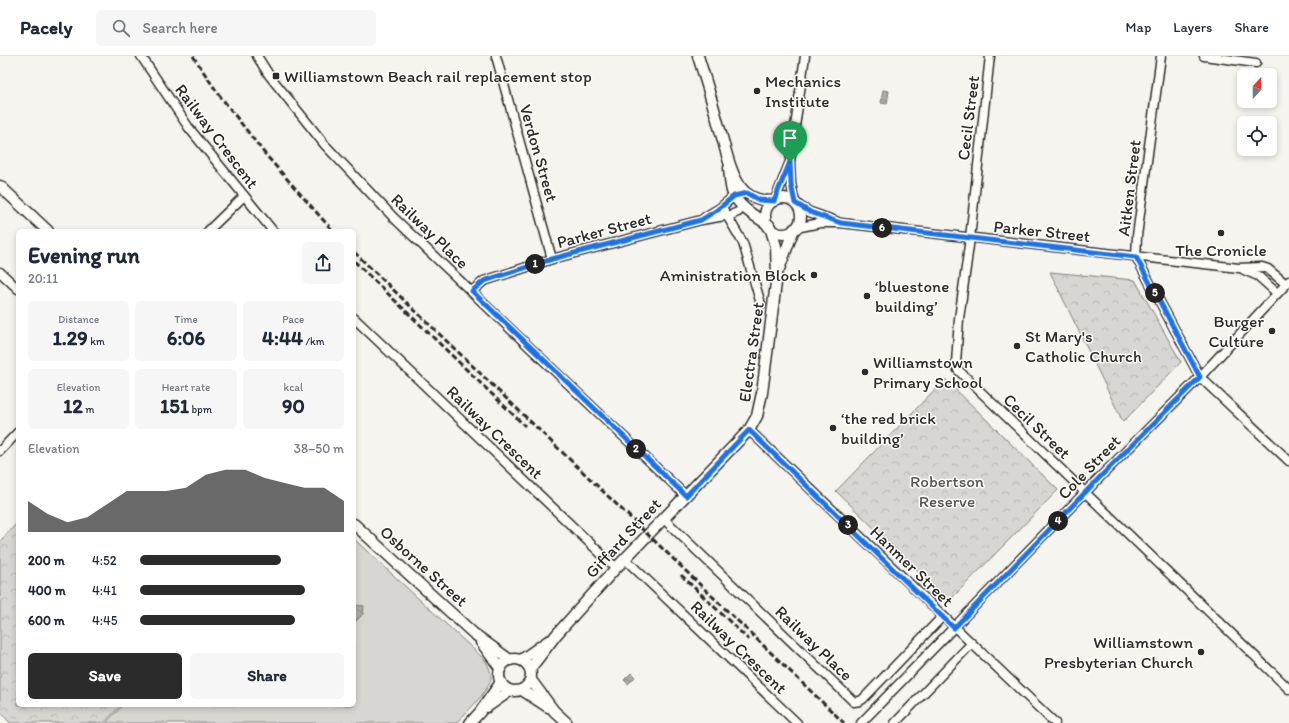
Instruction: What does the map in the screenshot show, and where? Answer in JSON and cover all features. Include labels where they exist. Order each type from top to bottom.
[{"type":"street","name":"Railway Crescent","points":[[141,56],[189,128],[271,229]]},
{"type":"street","name":"Railway Place","points":[[257,56],[269,75],[325,145],[394,218],[686,496]]},
{"type":"street","name":"Verdon Street","points":[[496,56],[552,259]]},
{"type":"street","points":[[698,56],[728,161],[742,189],[759,200],[774,201],[784,198],[796,203]]},
{"type":"street","points":[[728,161],[731,188],[734,196],[743,206],[776,232],[790,232],[795,229],[801,218],[800,210],[796,203],[791,184],[790,162],[806,56]]},
{"type":"street","name":"Cecil Street","points":[[990,56],[970,238],[959,319],[956,363],[958,370],[1289,689]]},
{"type":"street","name":"Aitken Street","points":[[1161,56],[1136,257],[1200,377],[1289,461]]},
{"type":"street","points":[[1204,56],[1256,63]]},
{"type":"street","points":[[769,226],[766,218],[766,211],[770,204],[774,201],[790,162]]},
{"type":"street","points":[[0,186],[46,229]]},
{"type":"street","points":[[734,196],[747,193]]},
{"type":"street","points":[[743,206],[747,193]]},
{"type":"street","points":[[210,229],[244,196]]},
{"type":"street","name":"Parker Street","points":[[701,220],[722,207],[734,196]]},
{"type":"street","name":"Parker Street","points":[[796,203],[810,212],[841,223]]},
{"type":"street","name":"Parker Street","points":[[472,291],[484,281],[552,259],[701,220],[735,214],[743,206]]},
{"type":"street","points":[[722,207],[743,243],[761,304]]},
{"type":"street","name":"Parker Street","points":[[795,229],[820,223],[841,223],[1239,268],[1262,267],[1268,269],[1288,282]]},
{"type":"street","name":"Electra Street","points":[[749,430],[757,416],[762,393],[777,275],[776,246],[769,226]]},
{"type":"street","name":"Electra Street","points":[[777,275],[795,229]]},
{"type":"street","name":"Parker Street","points":[[1239,268],[1258,276],[1277,293]]},
{"type":"street","points":[[0,272],[16,286]]},
{"type":"street","name":"Cole Street","points":[[862,722],[1084,493],[1200,377],[1288,282]]},
{"type":"street","name":"Railway Crescent","points":[[356,320],[616,568]]},
{"type":"street","name":"Giffard Street","points":[[531,675],[556,635],[616,568],[749,430]]},
{"type":"street","name":"Hanmer Street","points":[[749,430],[954,628],[1055,723]]},
{"type":"street","points":[[0,451],[16,434]]},
{"type":"street","name":"Railway Place","points":[[664,518],[854,702],[863,699],[942,616]]},
{"type":"street","name":"Osborne Street","points":[[356,526],[473,633],[510,660]]},
{"type":"street","name":"Railway Crescent","points":[[625,559],[797,723]]},
{"type":"street","name":"Osborne Street","points":[[473,633],[500,668]]},
{"type":"street","name":"Giffard Street","points":[[521,660],[556,635]]},
{"type":"street","points":[[895,723],[972,644]]},
{"type":"street","points":[[531,675],[526,687],[522,690],[514,691],[506,689],[500,682],[499,675],[500,668],[506,662],[510,660],[521,660],[528,665],[531,675],[554,711]]},
{"type":"street","points":[[470,723],[480,712],[500,682]]},
{"type":"street","points":[[480,712],[510,690]]},
{"type":"street","points":[[522,690],[554,711],[567,723]]},
{"type":"green space","points":[[1050,272],[1135,280],[1181,362],[1123,422]]},
{"type":"green space","name":"Robertson Reserve","points":[[945,379],[1058,490],[949,601],[836,491]]},
{"type":"green space","points":[[16,524],[16,707],[119,707],[104,723],[10,723],[0,711],[0,541]]},
{"type":"green space","points":[[356,541],[485,660],[489,668],[491,678],[490,683],[476,702],[456,723],[106,723],[121,707],[356,707]]},
{"type":"water","points":[[883,90],[889,91],[887,104],[881,103]]},
{"type":"water","points":[[356,605],[364,606],[363,614],[356,621]]},
{"type":"water","points":[[631,673],[635,677],[628,684],[624,680]]},
{"type":"railway","points":[[193,56],[217,92],[265,154],[331,229]]},
{"type":"railway","points":[[356,254],[844,723]]},
{"type":"railway","points":[[356,263],[525,426]]},
{"type":"railway","points":[[681,575],[749,640]]},
{"type":"place","name":"Williamstown Beach rail replacement stop","points":[[276,76]]},
{"type":"place","name":"Mechanics Institute","points":[[757,91]]},
{"type":"place","name":"The Cronicle","points":[[1221,233]]},
{"type":"place","name":"Aministration Block","points":[[814,275]]},
{"type":"place","name":"‘bluestone building’","points":[[867,296]]},
{"type":"place","name":"Burger Culture","points":[[1272,331]]},
{"type":"place","name":"St Mary's Catholic Church","points":[[1017,346]]},
{"type":"place","name":"Williamstown Primary School","points":[[865,372]]},
{"type":"place","name":"‘the red brick building’","points":[[833,428]]},
{"type":"place","name":"Williamstown Presbyterian Church","points":[[1201,652]]},
{"type":"route","points":[[790,162],[791,184],[795,203],[810,212],[841,223],[1136,257],[1200,377],[1103,474],[954,628],[749,430],[686,496],[472,291],[484,281],[552,259],[701,220],[723,206],[734,196],[747,193],[755,199],[774,201],[790,162]]}]
